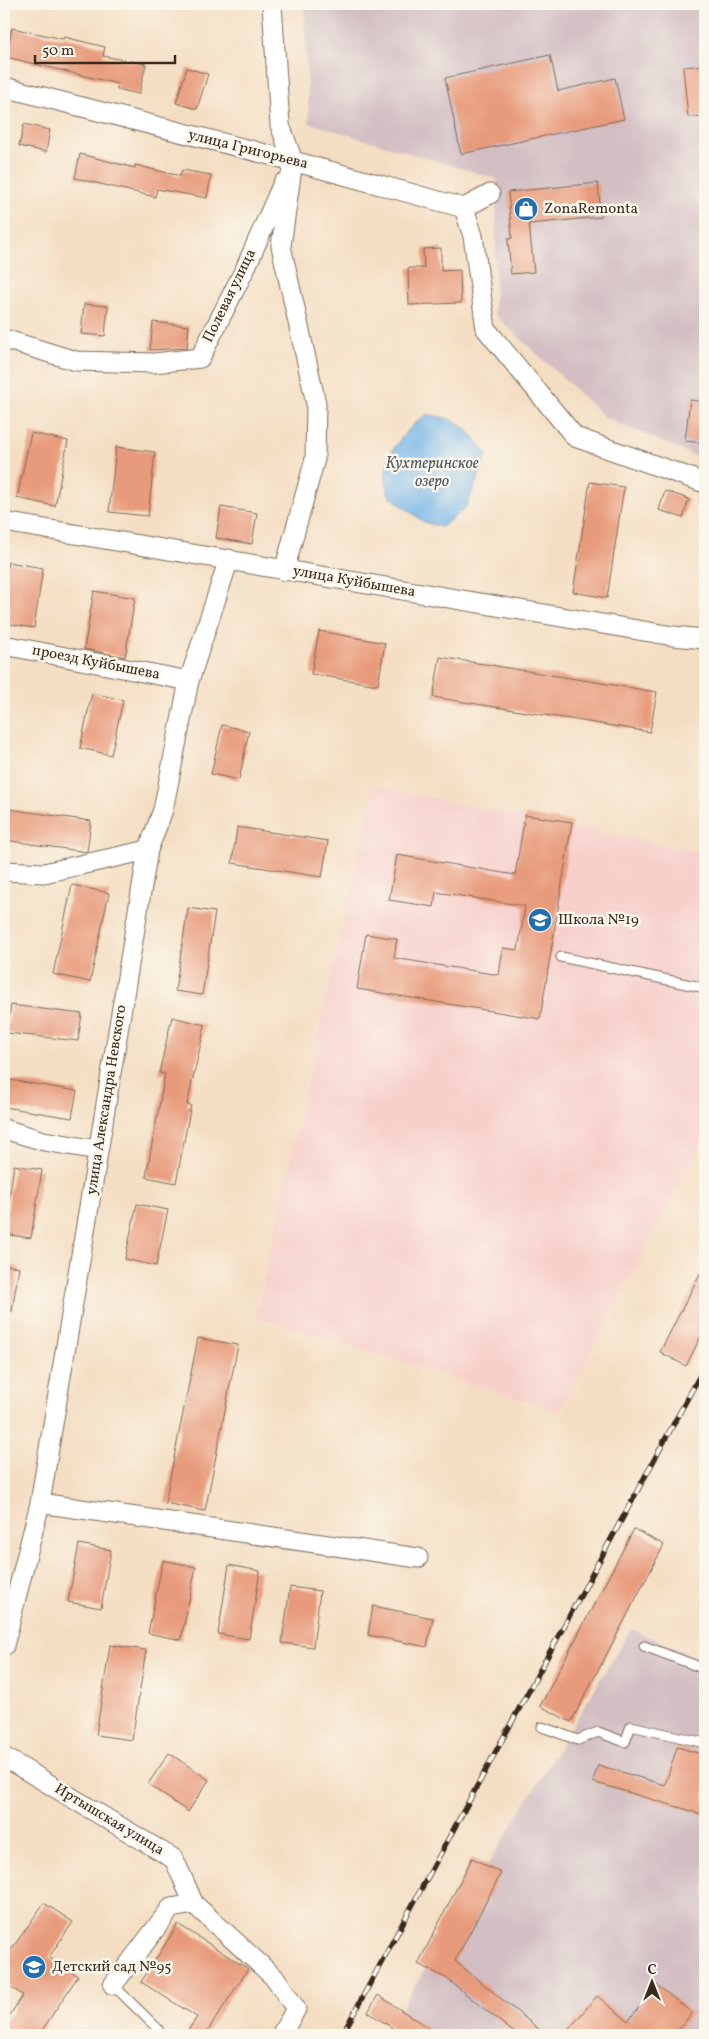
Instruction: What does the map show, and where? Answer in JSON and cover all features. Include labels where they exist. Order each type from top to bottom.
[{"type":"street","points":[[272,4],[280,124],[293,161],[281,246],[316,403],[315,459],[284,570]]},
{"type":"street","name":"улица Григорьева","points":[[4,88],[293,161],[464,208]]},
{"type":"street","name":"Полевая улица","points":[[4,339],[76,361],[154,363],[200,358],[245,269],[293,161]]},
{"type":"street","points":[[490,194],[464,208],[473,236],[486,329],[575,436],[705,482]]},
{"type":"street","name":"улица Куйбышева","points":[[4,522],[673,636],[705,638]]},
{"type":"street","name":"улица Александра Невского","points":[[4,1646],[40,1503],[148,850],[163,810],[189,681],[229,559]]},
{"type":"street","name":"проезд Куйбышева","points":[[4,645],[189,681]]},
{"type":"street","points":[[4,871],[44,873],[148,850]]},
{"type":"street","points":[[4,1129],[44,1142],[98,1150]]},
{"type":"street","points":[[40,1503],[418,1558]]},
{"type":"street","name":"Иртышская улица","points":[[4,1756],[174,1859],[194,1904],[276,1979],[296,2009],[280,2035]]},
{"type":"street","points":[[113,1985],[171,1908],[194,1904]]},
{"type":"lane","points":[[561,957],[705,988]]},
{"type":"lane","points":[[644,1646],[705,1669]]},
{"type":"lane","points":[[542,1727],[578,1740],[598,1732],[625,1742],[631,1726],[705,1743]]},
{"type":"lane","points":[[113,1985],[158,2029],[154,2035]]},
{"type":"shaded area","points":[[304,4],[705,4],[705,460],[606,418],[494,314],[497,179],[309,123]]},
{"type":"shaded area","points":[[374,786],[705,854],[705,1135],[559,1411],[256,1317]]},
{"type":"shaded area","points":[[631,1629],[705,1661],[705,2035],[385,2035]]},
{"type":"water","name":"Кухтеринское озеро","points":[[426,415],[437,416],[456,422],[469,432],[487,456],[466,507],[442,527],[424,522],[389,496],[386,481],[388,463],[395,447],[406,432]]},
{"type":"building","points":[[12,28],[63,39],[64,37],[105,47],[103,56],[146,64],[139,94],[117,89],[118,84],[6,57]]},
{"type":"building","points":[[550,55],[558,91],[615,78],[624,119],[461,154],[445,78]]},
{"type":"building","points":[[705,65],[705,116],[688,117],[683,67]]},
{"type":"building","points":[[187,68],[208,74],[197,109],[176,103]]},
{"type":"building","points":[[24,124],[50,130],[46,152],[19,146]]},
{"type":"building","points":[[80,154],[135,168],[135,165],[180,176],[182,170],[211,175],[207,198],[157,189],[155,197],[75,178]]},
{"type":"building","points":[[598,183],[601,217],[529,224],[534,272],[511,274],[508,239],[512,238],[508,192]]},
{"type":"building","points":[[441,248],[441,271],[460,270],[461,303],[409,305],[408,268],[424,268],[423,249]]},
{"type":"building","points":[[84,304],[108,306],[105,336],[81,334]]},
{"type":"building","points":[[153,322],[189,326],[187,348],[150,350]]},
{"type":"building","points":[[690,400],[705,402],[705,443],[685,441]]},
{"type":"building","points":[[31,433],[68,441],[55,506],[17,498]]},
{"type":"building","points":[[116,447],[155,452],[148,516],[109,512]]},
{"type":"building","points":[[590,482],[624,487],[607,598],[573,592]]},
{"type":"building","points":[[665,491],[689,499],[683,518],[659,510]]},
{"type":"building","points":[[221,507],[257,513],[252,544],[216,538]]},
{"type":"building","points":[[8,562],[43,568],[34,628],[4,623],[4,588]]},
{"type":"building","points":[[94,591],[135,598],[125,657],[84,649]]},
{"type":"building","points":[[319,631],[385,643],[378,685],[311,674]]},
{"type":"building","points":[[440,657],[657,692],[650,732],[433,697]]},
{"type":"building","points":[[92,693],[123,700],[111,755],[80,748]]},
{"type":"building","points":[[222,725],[249,731],[239,780],[211,774]]},
{"type":"building","points":[[9,809],[91,821],[87,852],[4,840]]},
{"type":"building","name":"Школа №19","points":[[525,815],[572,822],[540,1019],[357,989],[366,934],[397,939],[394,958],[499,975],[503,948],[518,950],[525,906],[436,892],[434,907],[389,900],[397,855],[515,875]]},
{"type":"building","points":[[237,827],[328,841],[322,877],[232,863]]},
{"type":"building","points":[[72,885],[109,893],[90,982],[53,974]]},
{"type":"building","points":[[188,908],[215,912],[202,995],[175,991]]},
{"type":"building","points":[[11,1005],[82,1014],[78,1041],[7,1033]]},
{"type":"building","points":[[172,1017],[205,1025],[187,1105],[191,1105],[176,1183],[146,1177],[165,1074],[159,1073]]},
{"type":"building","points":[[4,1079],[77,1091],[72,1118],[4,1107]]},
{"type":"building","points":[[14,1165],[42,1170],[31,1238],[4,1234]]},
{"type":"building","points":[[137,1204],[168,1210],[156,1266],[125,1259]]},
{"type":"building","points":[[705,1264],[705,1328],[686,1366],[660,1352]]},
{"type":"building","points":[[4,1265],[19,1267],[12,1311],[4,1310]]},
{"type":"building","points":[[198,1338],[238,1345],[205,1511],[165,1503]]},
{"type":"building","points":[[634,1529],[664,1545],[571,1722],[540,1706]]},
{"type":"building","points":[[79,1544],[111,1550],[101,1608],[68,1602]]},
{"type":"building","points":[[163,1560],[196,1567],[181,1640],[148,1633]]},
{"type":"building","points":[[229,1565],[260,1571],[249,1639],[218,1634]]},
{"type":"building","points":[[290,1587],[320,1591],[313,1647],[282,1643]]},
{"type":"building","points":[[373,1606],[433,1618],[427,1647],[368,1635]]},
{"type":"building","points":[[110,1645],[146,1650],[132,1740],[96,1735]]},
{"type":"building","points":[[677,1747],[705,1755],[705,1815],[593,1782],[598,1765],[665,1785]]},
{"type":"building","points":[[169,1753],[209,1780],[188,1812],[148,1784]]},
{"type":"building","points":[[472,1858],[501,1873],[455,1961],[546,2035],[517,2035],[446,1978],[418,1964]]},
{"type":"building","name":"Детский сад №95","points":[[44,1903],[73,1922],[49,1957],[78,1976],[39,2035],[13,2035],[4,2029],[4,2024],[23,1995],[4,1983],[4,1960]]},
{"type":"building","points":[[178,1924],[248,1969],[205,2035],[185,2035],[197,2017],[141,1982]]},
{"type":"building","points":[[657,1985],[692,2013],[674,2035],[564,2035],[597,1996],[628,2021]]},
{"type":"building","points":[[378,1995],[439,2035],[403,2035],[368,2012]]},
{"type":"railway","points":[[342,2035],[705,1366]]},
{"type":"place","name":"ZonaRemonta","points":[[526,209]]},
{"type":"place","name":"Школа №19","points":[[540,920]]},
{"type":"place","name":"Детский сад №95","points":[[34,1967]]}]
